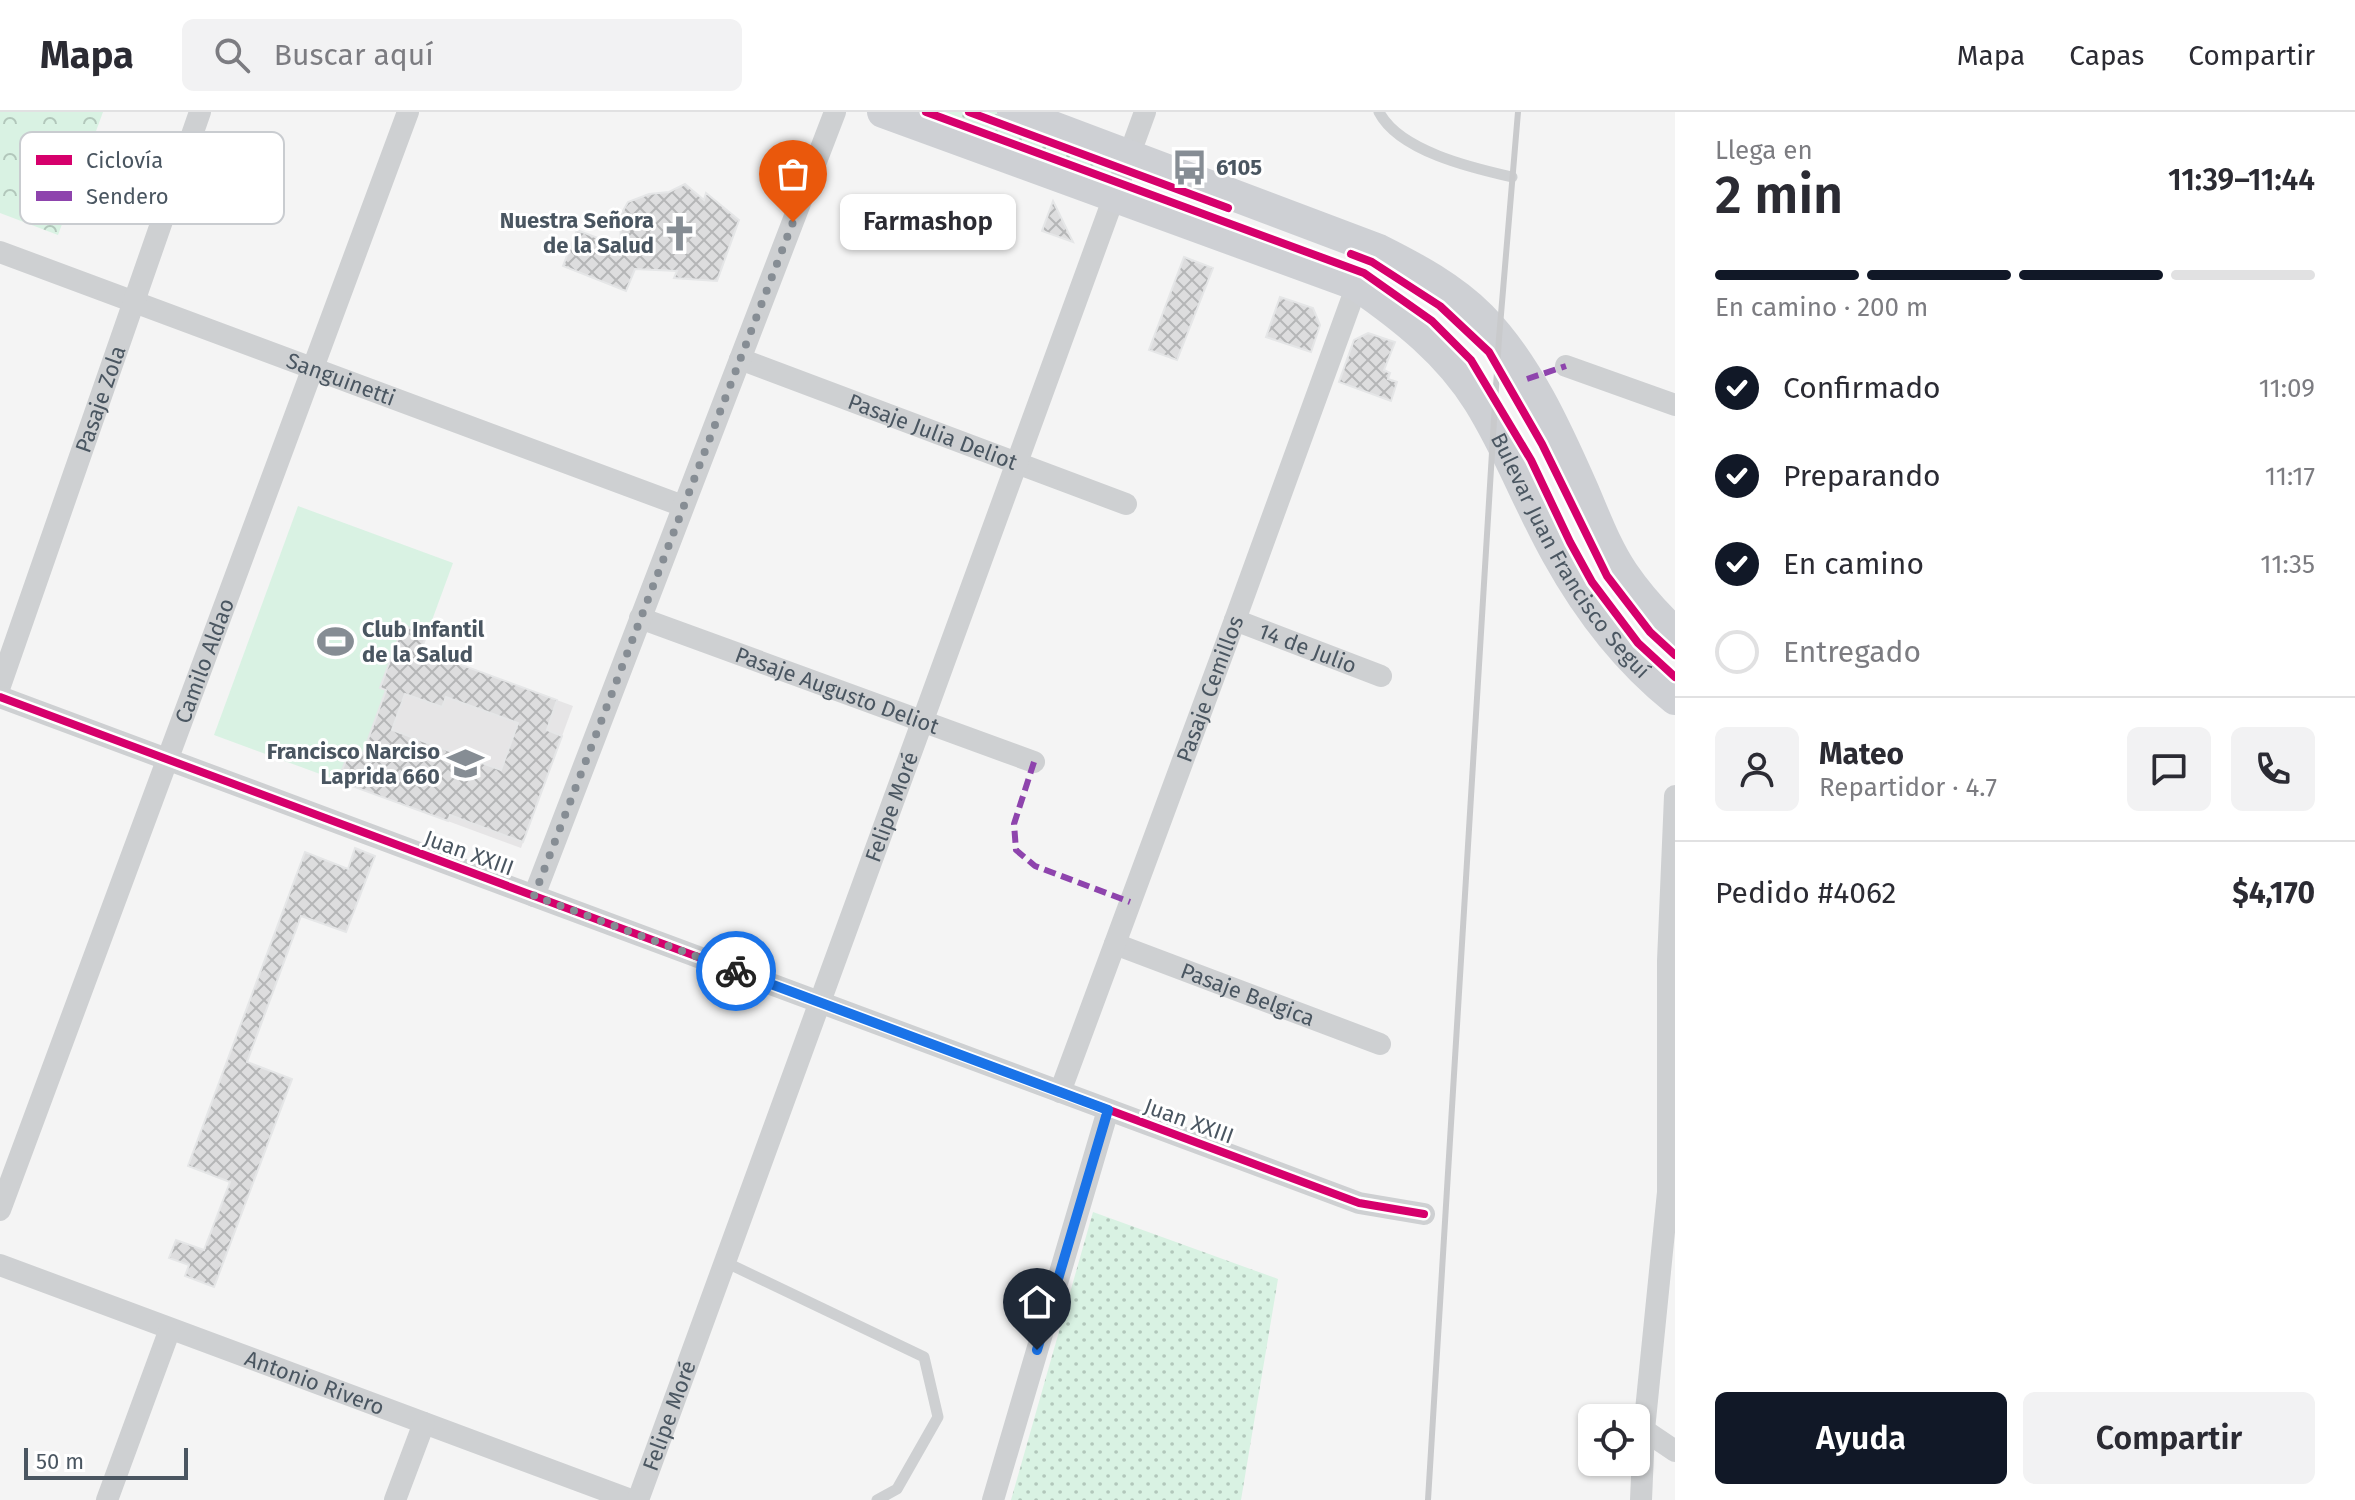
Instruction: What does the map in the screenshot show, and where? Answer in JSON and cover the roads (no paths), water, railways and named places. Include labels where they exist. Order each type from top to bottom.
[{"type":"main road","name":"Bulevar Juan Francisco Seguí","points":[[883,112],[1357,285],[1392,309],[1424,336],[1479,401],[1520,475],[1555,551],[1599,622],[1625,654],[1675,699]]},
{"type":"main road","name":"Bulevar Juan Francisco Seguí","points":[[1013,112],[1379,250],[1415,268],[1448,290],[1499,338],[1527,379],[1622,571],[1675,633]]},
{"type":"street","name":"Pasaje Zola","points":[[193,132],[200,112]]},
{"type":"street","name":"Camilo Aldao","points":[[0,1210],[408,112]]},
{"type":"street","points":[[534,896],[835,112]]},
{"type":"street","name":"Felipe Moré","points":[[638,1500],[1145,112]]},
{"type":"street","name":"Pasaje Zola","points":[[0,686],[161,224]]},
{"type":"street","name":"Sanguinetti","points":[[0,252],[683,506]]},
{"type":"street","name":"Pasaje Cemillos","points":[[1060,1092],[1357,285]]},
{"type":"street","name":"Pasaje Julia Deliot","points":[[740,359],[1126,504]]},
{"type":"street","points":[[1566,366],[1675,405]]},
{"type":"street","name":"Pasaje Augusto Deliot","points":[[640,618],[1034,762]]},
{"type":"street","name":"14 de Julio","points":[[1235,620],[1381,676]]},
{"type":"street","name":"Juan XXIII","points":[[0,697],[1359,1203],[1424,1214]]},
{"type":"street","points":[[1647,1404],[1672,1194],[1671,963],[1675,796]]},
{"type":"street","name":"Pasaje Belgica","points":[[1115,944],[1380,1044]]},
{"type":"street","points":[[993,1500],[1108,1110]]},
{"type":"street","name":"Antonio Rivero","points":[[0,1265],[631,1500]]},
{"type":"street","points":[[107,1500],[170,1329]]},
{"type":"street","points":[[395,1500],[424,1423]]},
{"type":"street","points":[[1650,1434],[1675,1451]]},
{"type":"street","points":[[1641,1500],[1642,1476]]},
{"type":"lane","points":[[1379,112],[1386,126],[1414,143],[1463,166],[1512,177]]},
{"type":"lane","points":[[725,1262],[924,1357],[938,1417],[897,1489],[877,1500]]},
{"type":"railway","points":[[1428,1500],[1499,338],[1518,112]]},
{"type":"place","name":"6105","points":[[1190,167]]},
{"type":"place","name":"Farmashop","points":[[793,222]]},
{"type":"place","name":"Nuestra Señora de la Salud","points":[[680,233]]},
{"type":"place","name":"Club Infantil de la Salud","points":[[336,642]]},
{"type":"place","name":"Francisco Narciso Laprida 660","points":[[466,764]]}]
